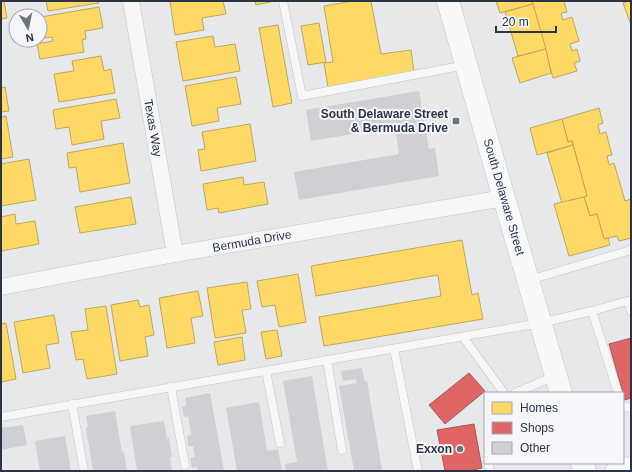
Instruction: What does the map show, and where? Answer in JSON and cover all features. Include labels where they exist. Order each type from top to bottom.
[{"type":"main road","name":"South Delaware Street","points":[[448,1],[540,323],[559,384]]},
{"type":"main road","points":[[617,471],[631,468]]},
{"type":"street","name":"Texas Way","points":[[131,1],[175,254]]},
{"type":"street","name":"Bermuda Drive","points":[[1,287],[175,254],[504,198]]},
{"type":"lane","points":[[283,1],[302,96],[466,65]]},
{"type":"lane","points":[[528,280],[631,250]]},
{"type":"lane","points":[[1,417],[540,323],[592,311],[629,300],[631,311]]},
{"type":"lane","points":[[592,311],[618,392]]},
{"type":"lane","points":[[463,337],[503,392]]},
{"type":"lane","points":[[394,349],[418,471]]},
{"type":"lane","points":[[327,360],[342,450]]},
{"type":"lane","points":[[266,371],[280,443]]},
{"type":"lane","points":[[520,392],[559,384]]},
{"type":"lane","points":[[171,387],[185,465]]},
{"type":"lane","points":[[72,404],[84,471]]},
{"type":"building: Homes","points":[[4,1],[7,18],[1,19],[1,2]]},
{"type":"building: Homes","points":[[46,1],[98,1],[99,3],[48,11]]},
{"type":"building: Homes","points":[[170,1],[223,1],[226,14],[202,18],[204,30],[175,35]]},
{"type":"building: Homes","points":[[255,1],[274,1],[256,5]]},
{"type":"building: Homes","points":[[353,1],[371,1],[381,54],[411,50],[414,72],[328,87],[324,63],[333,62],[324,6]]},
{"type":"building: Homes","points":[[496,1],[532,1],[533,4],[500,13]]},
{"type":"building: Homes","points":[[532,1],[564,1],[567,12],[561,13],[563,20],[572,17],[579,41],[570,44],[572,51],[577,49],[580,61],[574,63],[577,71],[553,78]]},
{"type":"building: Homes","points":[[631,1],[631,25],[623,3]]},
{"type":"building: Homes","points":[[533,4],[546,49],[518,56],[505,12]]},
{"type":"building: Homes","points":[[99,7],[103,28],[85,31],[86,39],[82,40],[84,52],[40,59],[38,48],[48,48],[48,42],[53,41],[52,37],[48,38],[48,16]]},
{"type":"building: Homes","points":[[319,23],[326,62],[308,65],[301,26]]},
{"type":"building: Homes","points":[[278,25],[292,103],[273,107],[259,28]]},
{"type":"building: Homes","points":[[213,36],[215,47],[235,44],[240,71],[183,81],[176,42]]},
{"type":"building: Homes","points":[[546,49],[551,73],[520,83],[512,58]]},
{"type":"building: Homes","points":[[101,56],[104,71],[111,69],[115,93],[59,102],[54,74],[74,71],[72,61]]},
{"type":"building: Homes","points":[[236,77],[241,104],[217,108],[219,121],[192,126],[185,86]]},
{"type":"building: Homes","points":[[5,87],[9,111],[1,112],[1,88]]},
{"type":"building: Homes","points":[[116,99],[120,118],[101,121],[104,139],[72,145],[69,127],[56,129],[53,110]]},
{"type":"building: Homes","points":[[599,108],[603,123],[598,125],[600,134],[606,132],[612,155],[607,156],[609,165],[614,163],[625,201],[631,199],[631,238],[619,241],[617,236],[604,239],[597,214],[590,216],[584,197],[587,196],[572,141],[568,142],[562,119]]},
{"type":"building: Homes","points":[[6,116],[13,157],[1,159],[1,117]]},
{"type":"building: Homes","points":[[562,119],[568,142],[572,141],[573,145],[537,155],[530,128]]},
{"type":"building: Homes","points":[[250,124],[256,161],[201,171],[198,150],[205,149],[202,132]]},
{"type":"building: Homes","points":[[123,143],[130,183],[80,192],[76,167],[69,168],[67,153]]},
{"type":"building: Homes","points":[[573,145],[587,196],[562,203],[547,153]]},
{"type":"building: Homes","points":[[29,159],[36,200],[1,206],[1,164]]},
{"type":"building: Homes","points":[[243,177],[244,185],[264,182],[268,204],[219,213],[218,208],[207,210],[203,184]]},
{"type":"building: Homes","points":[[131,197],[136,224],[80,233],[75,207]]},
{"type":"building: Homes","points":[[584,197],[590,216],[597,214],[604,239],[608,238],[610,245],[569,256],[554,204]]},
{"type":"building: Homes","points":[[15,214],[16,224],[35,221],[39,244],[1,251],[1,217]]},
{"type":"building: Homes","points":[[462,240],[472,295],[478,293],[483,319],[324,346],[319,317],[441,296],[438,275],[316,296],[311,266]]},
{"type":"building: Homes","points":[[298,274],[306,322],[279,327],[275,305],[262,307],[257,281]]},
{"type":"building: Homes","points":[[247,282],[251,309],[242,310],[246,333],[215,338],[207,288]]},
{"type":"building: Homes","points":[[198,291],[203,316],[191,318],[195,343],[167,348],[159,298]]},
{"type":"building: Homes","points":[[138,300],[140,307],[149,305],[154,335],[145,337],[148,356],[120,361],[111,305]]},
{"type":"building: Homes","points":[[106,306],[117,374],[87,379],[83,359],[76,360],[71,332],[88,330],[85,309]]},
{"type":"building: Homes","points":[[54,315],[59,343],[46,345],[50,368],[23,373],[14,322]]},
{"type":"building: Homes","points":[[6,323],[16,379],[1,382],[1,324]]},
{"type":"building: Homes","points":[[277,330],[282,356],[266,359],[261,332]]},
{"type":"building: Homes","points":[[242,337],[245,360],[218,365],[214,342]]},
{"type":"building: Shops","points":[[631,338],[631,398],[625,400],[624,392],[623,392],[609,344]]},
{"type":"building: Shops","points":[[469,373],[485,391],[445,424],[429,405]]},
{"type":"building: Shops","points":[[474,424],[482,468],[469,471],[445,471],[437,430]]},
{"type":"building: Other","points":[[419,91],[429,149],[435,148],[439,176],[299,200],[294,172],[399,154],[395,127],[311,141],[306,110]]},
{"type":"building: Other","points":[[362,368],[365,382],[367,381],[382,470],[354,471],[339,386],[357,383],[356,379],[343,381],[341,371]]},
{"type":"building: Other","points":[[312,376],[328,471],[286,471],[285,464],[297,462],[283,381]]},
{"type":"building: Other","points":[[210,393],[224,471],[198,471],[197,467],[192,468],[190,458],[195,457],[193,446],[188,446],[187,436],[191,435],[188,416],[184,417],[182,407],[186,406],[185,398]]},
{"type":"building: Other","points":[[259,402],[267,451],[278,449],[282,471],[237,471],[226,408]]},
{"type":"building: Other","points":[[115,411],[122,453],[124,452],[127,471],[93,471],[86,428],[88,427],[86,416]]},
{"type":"building: Other","points":[[164,421],[167,439],[169,438],[172,457],[170,457],[172,471],[137,471],[130,426]]},
{"type":"building: Other","points":[[23,425],[27,445],[1,450],[1,428]]},
{"type":"building: Other","points":[[65,436],[71,471],[40,471],[35,441]]},
{"type":"place","name":"South Delaware Street & Bermuda Drive","points":[[456,121]]},
{"type":"place","name":"Exxon","points":[[460,449]]}]
